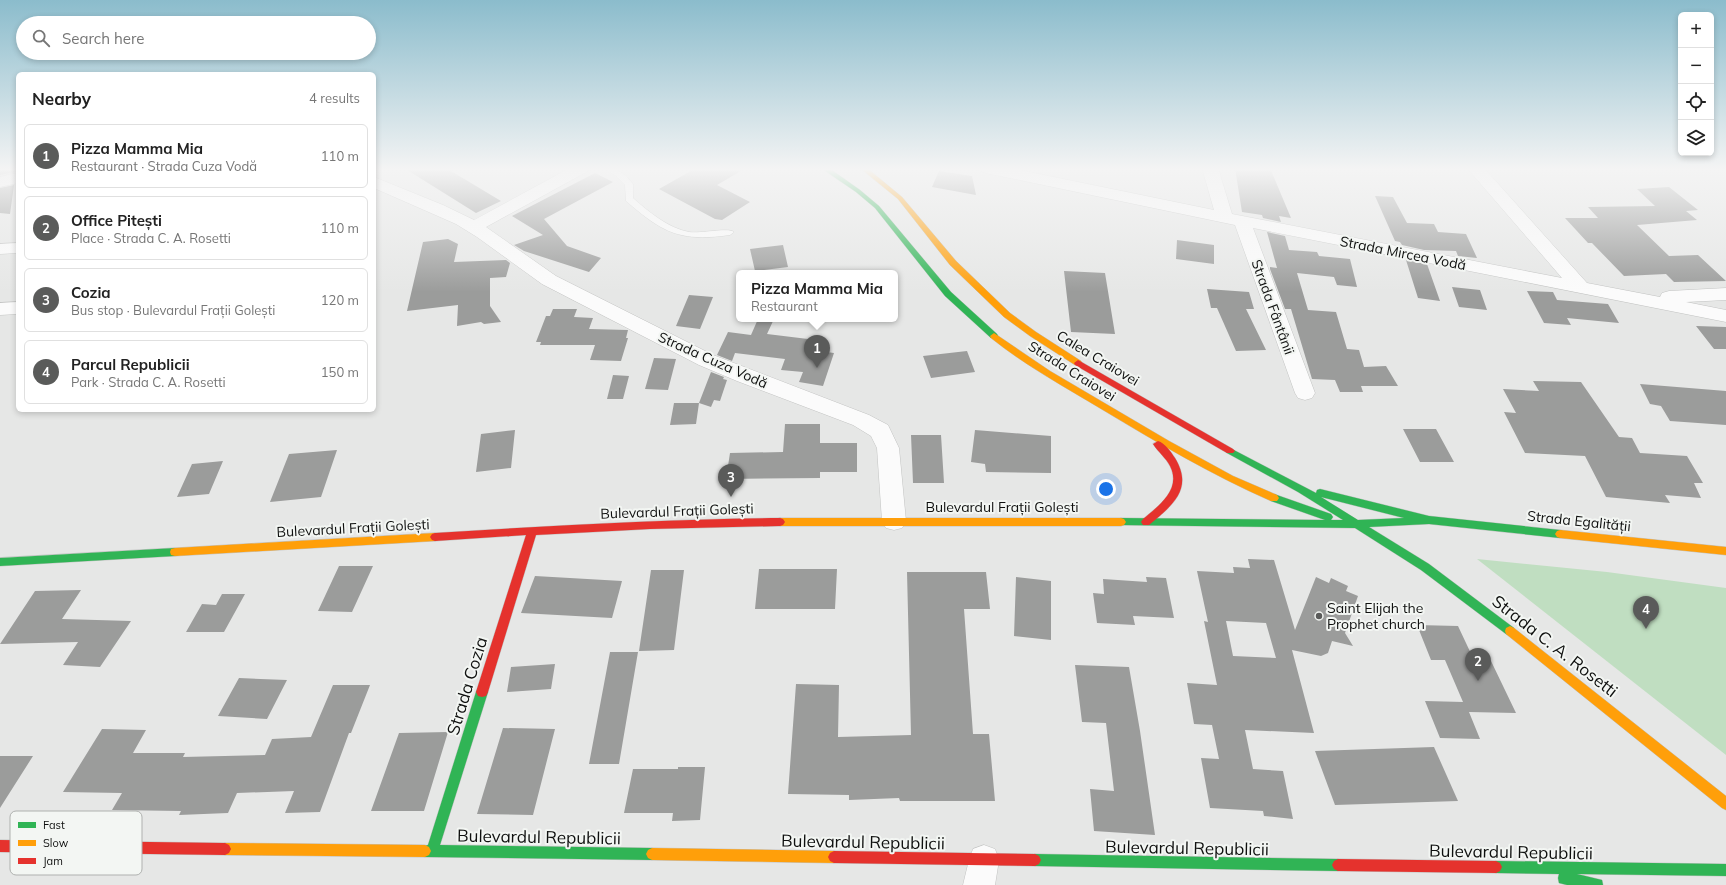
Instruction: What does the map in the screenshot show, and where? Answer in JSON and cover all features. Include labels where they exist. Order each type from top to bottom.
[{"type":"main road","name":"Strada Craiovei","points":[[879,209],[938,283],[983,327],[1039,368],[1136,427],[1216,470],[1266,494],[1310,512],[1356,524]]},
{"type":"main road","name":"Calea Craiovei","points":[[909,209],[954,263],[982,292],[1018,323],[1060,352],[1133,396],[1302,489],[1356,524]]},
{"type":"main road","points":[[1136,427],[1164,449],[1173,460],[1179,472],[1179,484],[1175,496],[1164,509],[1146,522]]},
{"type":"main road","points":[[1302,489],[1429,520]]},
{"type":"main road","points":[[1356,524],[1429,520]]},
{"type":"main road","name":"Strada Egalității","points":[[1429,520],[1726,551]]},
{"type":"main road","name":"Bulevardul Frații Golești","points":[[0,562],[532,532],[740,522],[1254,522],[1356,524]]},
{"type":"main road","name":"Strada C. A. Rosetti","points":[[1356,524],[1424,567],[1492,616],[1726,804]]},
{"type":"main road","name":"Strada Cozia","points":[[432,851],[532,532]]},
{"type":"main road","name":"Bulevardul Republicii","points":[[0,846],[10,846]]},
{"type":"main road","name":"Bulevardul Republicii","points":[[142,848],[432,851],[981,873],[1461,873],[1520,868],[1726,870]]},
{"type":"main road","points":[[1520,868],[1597,885]]},
{"type":"street","name":"Strada Cuza Vodă","points":[[439,209],[474,227],[527,267],[549,280],[699,356],[744,376],[861,420],[880,431],[888,448],[894,521]]},
{"type":"street","points":[[474,227],[506,209]]},
{"type":"street","name":"Strada Mircea Vodă","points":[[1186,209],[1582,289],[1726,316]]},
{"type":"street","name":"Strada Fântânii","points":[[1229,209],[1305,393]]},
{"type":"street","points":[[1511,209],[1582,289]]},
{"type":"street","points":[[0,249],[16,248]]},
{"type":"street","points":[[1633,298],[1726,294]]},
{"type":"street","points":[[0,309],[16,308]]},
{"type":"lane","points":[[640,209],[668,227],[687,234],[707,235],[730,232]]},
{"type":"green space","points":[[1477,559],[1607,572],[1726,588],[1726,755]]},
{"type":"building","points":[[0,209],[11,209],[10,214],[0,213]]},
{"type":"building","points":[[470,209],[484,209],[476,213]]},
{"type":"building","points":[[525,209],[562,209],[544,219],[567,246],[601,258],[589,272],[524,251],[514,245],[543,235],[512,216]]},
{"type":"building","points":[[697,209],[739,209],[722,220],[715,219]]},
{"type":"building","points":[[1242,209],[1287,209],[1291,218],[1279,216],[1281,222],[1263,218],[1262,215],[1242,212]]},
{"type":"building","points":[[1381,209],[1400,209],[1407,223],[1434,224],[1438,232],[1466,234],[1477,258],[1458,256],[1456,251],[1424,250],[1402,245],[1400,242],[1395,241]]},
{"type":"building","points":[[1590,209],[1697,209],[1686,211],[1697,220],[1637,225],[1669,256],[1698,255],[1726,281],[1674,282],[1666,274],[1624,276],[1592,243],[1588,243],[1565,218],[1598,218]]},
{"type":"building","points":[[1267,232],[1285,236],[1289,250],[1317,252],[1319,256],[1350,259],[1357,287],[1337,285],[1334,277],[1297,273],[1308,310],[1336,312],[1347,349],[1359,350],[1364,367],[1386,366],[1398,386],[1361,386],[1363,392],[1340,392],[1335,380],[1312,379],[1291,309],[1285,309],[1270,269],[1270,267],[1277,268]]},
{"type":"building","points":[[448,239],[458,244],[454,262],[506,260],[510,263],[506,277],[490,278],[490,306],[501,322],[484,324],[481,322],[457,326],[458,305],[407,311],[423,242]]},
{"type":"building","points":[[1177,240],[1214,245],[1214,264],[1176,259]]},
{"type":"building","points":[[783,245],[788,267],[755,270],[750,249]]},
{"type":"building","points":[[1406,260],[1427,264],[1440,301],[1418,298]]},
{"type":"building","points":[[1064,271],[1105,273],[1115,334],[1071,332]]},
{"type":"building","points":[[1452,287],[1480,290],[1487,310],[1459,307]]},
{"type":"building","points":[[1207,289],[1249,292],[1254,309],[1246,309],[1266,350],[1236,351],[1217,308],[1211,308]]},
{"type":"building","points":[[1527,291],[1553,292],[1557,300],[1608,304],[1619,323],[1567,318],[1571,325],[1544,323]]},
{"type":"building","points":[[689,295],[713,297],[700,329],[676,326]]},
{"type":"building","points":[[553,309],[577,309],[574,317],[593,318],[589,329],[628,330],[626,338],[628,338],[621,361],[590,360],[595,345],[540,345],[541,342],[536,342],[546,316],[550,316]]},
{"type":"building","points":[[757,322],[773,322],[767,334],[808,339],[805,349],[834,353],[823,386],[799,382],[803,372],[781,370],[785,359],[735,353],[732,361],[717,355],[728,332],[751,335]]},
{"type":"building","points":[[1696,326],[1726,327],[1726,349],[1714,349]]},
{"type":"building","points":[[967,351],[975,372],[931,378],[923,356]]},
{"type":"building","points":[[654,358],[676,359],[668,390],[645,389]]},
{"type":"building","points":[[711,372],[724,377],[723,379],[727,380],[720,401],[714,400],[711,407],[699,403]]},
{"type":"building","points":[[613,375],[629,376],[623,399],[607,399]]},
{"type":"building","points":[[1533,381],[1581,382],[1619,437],[1632,438],[1640,453],[1687,456],[1703,483],[1694,483],[1701,498],[1665,495],[1670,503],[1606,497],[1585,456],[1525,453],[1504,412],[1516,413],[1503,389],[1539,391]]},
{"type":"building","points":[[1640,384],[1726,391],[1726,425],[1670,421],[1661,406],[1650,404]]},
{"type":"building","points":[[674,403],[699,403],[696,424],[670,425]]},
{"type":"building","points":[[785,424],[820,424],[820,443],[857,443],[857,472],[820,472],[820,478],[726,479],[730,453],[783,452]]},
{"type":"building","points":[[1403,429],[1436,429],[1454,462],[1420,462]]},
{"type":"building","points":[[515,430],[511,468],[476,472],[481,434]]},
{"type":"building","points":[[975,430],[1051,436],[1051,473],[986,472],[985,464],[971,462]]},
{"type":"building","points":[[911,435],[941,435],[944,483],[913,483]]},
{"type":"building","points":[[337,450],[321,497],[270,502],[289,454]]},
{"type":"building","points":[[223,461],[209,494],[177,497],[192,464]]},
{"type":"building","points":[[1248,559],[1274,560],[1295,630],[1316,577],[1329,583],[1331,578],[1348,586],[1346,591],[1358,596],[1345,633],[1353,646],[1332,641],[1328,653],[1321,656],[1292,650],[1314,733],[1245,730],[1253,769],[1283,771],[1293,819],[1264,816],[1263,811],[1210,808],[1201,758],[1219,759],[1212,725],[1194,724],[1187,683],[1217,685],[1204,621],[1208,622],[1197,571],[1234,573],[1233,567],[1250,568]],"holes":[[[1226,621],[1266,623],[1276,658],[1233,656]]]},
{"type":"building","points":[[339,566],[373,566],[352,612],[318,611]]},
{"type":"building","points":[[759,569],[837,569],[835,609],[755,609]]},
{"type":"building","points":[[651,570],[684,570],[674,650],[639,651]]},
{"type":"building","points":[[907,572],[986,572],[990,609],[964,609],[973,734],[989,734],[995,801],[900,801],[899,798],[849,800],[849,795],[788,794],[796,684],[839,685],[838,737],[911,735]]},
{"type":"building","points":[[535,576],[622,581],[612,618],[521,613]]},
{"type":"building","points":[[1016,577],[1051,581],[1051,640],[1014,636]]},
{"type":"building","points":[[1146,577],[1166,578],[1174,618],[1133,616],[1135,625],[1097,623],[1093,593],[1104,594],[1103,579],[1147,582]]},
{"type":"building","points":[[81,590],[62,619],[131,621],[100,667],[63,665],[78,642],[0,644],[35,591]]},
{"type":"building","points":[[222,594],[245,594],[224,632],[186,632],[202,604],[216,605]]},
{"type":"building","points":[[1417,625],[1458,626],[1474,660],[1491,661],[1516,713],[1469,712],[1480,739],[1440,738],[1425,701],[1463,702],[1445,660],[1431,660]]},
{"type":"building","points":[[610,652],[638,652],[619,764],[589,764]]},
{"type":"building","points":[[555,664],[551,689],[507,692],[511,667]]},
{"type":"building","points":[[1075,665],[1129,667],[1155,835],[1094,831],[1090,789],[1114,791],[1106,723],[1082,722]]},
{"type":"building","points":[[239,678],[287,680],[267,719],[218,716]]},
{"type":"building","points":[[333,685],[370,685],[351,733],[349,733],[320,812],[285,813],[294,791],[237,793],[228,813],[179,815],[181,811],[112,810],[122,793],[63,792],[102,729],[146,730],[133,753],[185,753],[183,757],[265,755],[272,739],[311,737]]},
{"type":"building","points":[[503,728],[555,729],[533,815],[477,814]]},
{"type":"building","points":[[448,732],[424,811],[371,811],[399,733]]},
{"type":"building","points":[[1434,747],[1458,801],[1335,805],[1315,751]]},
{"type":"building","points":[[0,756],[33,756],[0,808]]},
{"type":"building","points":[[678,767],[705,767],[700,820],[672,821],[673,813],[624,813],[633,769],[678,769]]},
{"type":"traffic: fast","points":[[879,209],[948,294],[994,336]]},
{"type":"traffic: fast","points":[[1230,451],[1301,489],[1425,567],[1510,631]]},
{"type":"traffic: fast","points":[[1320,493],[1429,520],[1560,534]]},
{"type":"traffic: fast","points":[[1274,498],[1328,517]]},
{"type":"traffic: fast","points":[[1121,522],[1356,524],[1429,520]]},
{"type":"traffic: fast","points":[[0,562],[175,552]]},
{"type":"traffic: fast","points":[[432,851],[482,692]]},
{"type":"traffic: fast","points":[[425,851],[652,854]]},
{"type":"traffic: fast","points":[[1035,860],[1338,865]]},
{"type":"traffic: fast","points":[[1496,867],[1726,870]]},
{"type":"traffic: fast","points":[[1564,878],[1597,885]]},
{"type":"traffic: slow","points":[[909,209],[953,263],[1007,315],[1078,363]]},
{"type":"traffic: slow","points":[[994,336],[1020,356],[1047,373],[1166,443],[1208,467],[1252,489],[1274,498]]},
{"type":"traffic: slow","points":[[780,522],[1121,522]]},
{"type":"traffic: slow","points":[[1560,534],[1726,551]]},
{"type":"traffic: slow","points":[[175,552],[435,537]]},
{"type":"traffic: slow","points":[[1510,631],[1726,804]]},
{"type":"traffic: slow","points":[[225,849],[425,851]]},
{"type":"traffic: slow","points":[[652,854],[834,857]]},
{"type":"traffic: jam","points":[[1078,363],[1230,451]]},
{"type":"traffic: jam","points":[[1146,522],[1167,503],[1174,495],[1178,486],[1179,477],[1176,467],[1169,456],[1158,444]]},
{"type":"traffic: jam","points":[[435,537],[650,525],[780,522]]},
{"type":"traffic: jam","points":[[482,692],[532,532]]},
{"type":"traffic: jam","points":[[0,846],[10,846]]},
{"type":"traffic: jam","points":[[142,848],[225,849]]},
{"type":"traffic: jam","points":[[834,857],[1035,860]]},
{"type":"traffic: jam","points":[[1338,865],[1496,867]]},
{"type":"place","name":"Pizza Mamma Mia","points":[[817,368]]},
{"type":"place","name":"Cozia","points":[[731,497]]},
{"type":"place","name":"Saint Elijah the Prophet church","points":[[1319,616]]},
{"type":"place","name":"Parcul Republicii","points":[[1646,629]]},
{"type":"place","name":"Office Pitești","points":[[1478,681]]}]
